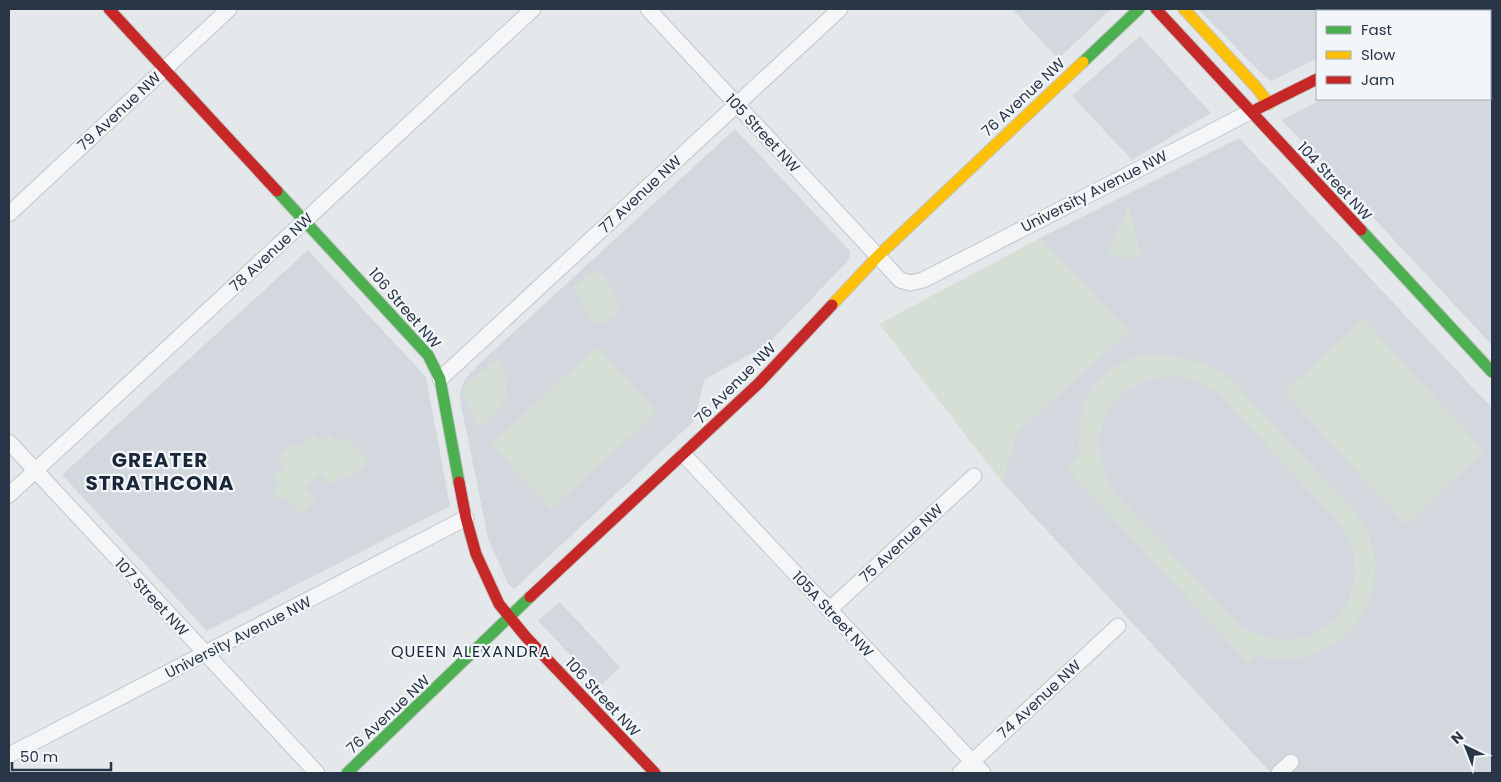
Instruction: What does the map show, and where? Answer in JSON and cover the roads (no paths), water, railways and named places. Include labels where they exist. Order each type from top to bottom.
[{"type":"street","name":"106 Street NW","points":[[109,9],[422,346],[440,379],[466,518],[476,554],[497,601],[526,637],[652,772]]},
{"type":"street","name":"79 Avenue NW","points":[[9,214],[230,9]]},
{"type":"street","name":"78 Avenue NW","points":[[9,495],[533,9]]},
{"type":"street","name":"105 Street NW","points":[[648,9],[878,256]]},
{"type":"street","name":"77 Avenue NW","points":[[440,379],[840,9]]},
{"type":"street","name":"76 Avenue NW","points":[[347,773],[759,383],[878,256],[1139,9]]},
{"type":"street","name":"104 Street NW","points":[[1156,9],[1492,372]]},
{"type":"street","points":[[1184,9],[1256,87],[1269,104]]},
{"type":"street","name":"University Avenue NW","points":[[878,256],[900,280],[910,284],[918,282],[1316,80]]},
{"type":"street","name":"107 Street NW","points":[[9,442],[317,773]]},
{"type":"street","name":"105A Street NW","points":[[684,455],[983,773]]},
{"type":"street","name":"75 Avenue NW","points":[[829,610],[974,476]]},
{"type":"street","name":"University Avenue NW","points":[[9,755],[466,518]]},
{"type":"street","name":"74 Avenue NW","points":[[960,773],[1118,626]]},
{"type":"street","points":[[1278,773],[1291,762]]},
{"type":"district","name":"GREATER STRATHCONA","points":[[160,472]]},
{"type":"district","name":"QUEEN ALEXANDRA","points":[[471,651]]}]
